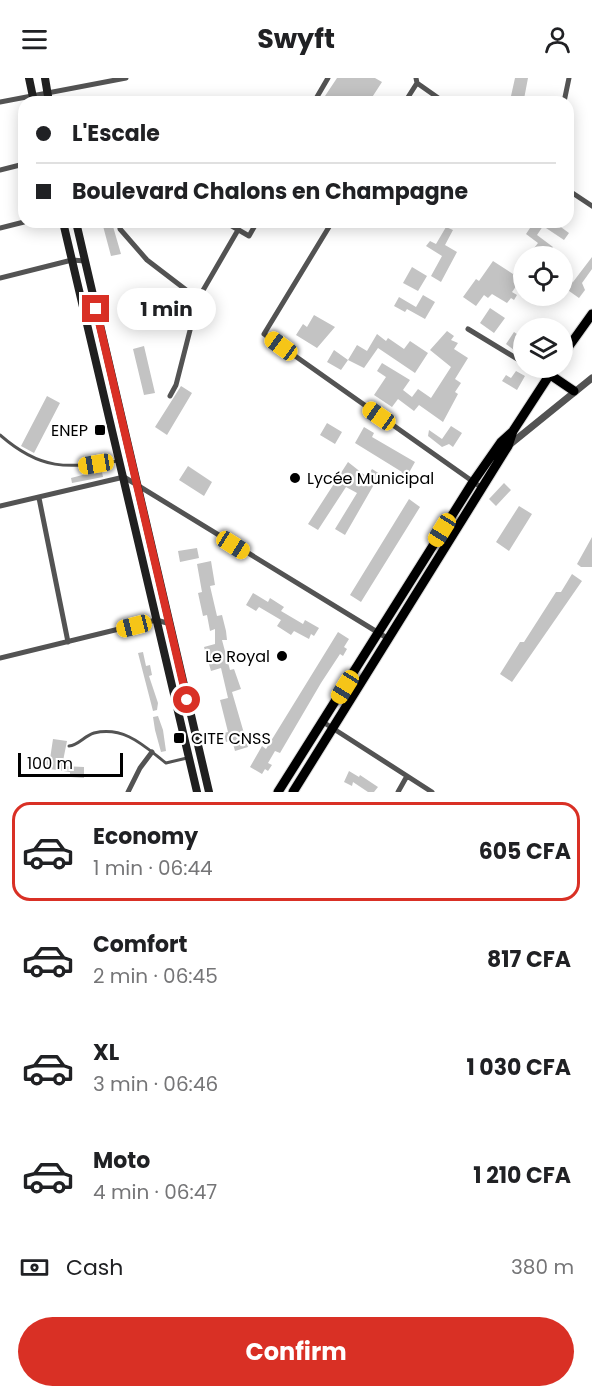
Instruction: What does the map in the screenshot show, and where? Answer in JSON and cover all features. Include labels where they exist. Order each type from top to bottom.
[{"type":"highway","points":[[573,341],[592,314]]},
{"type":"highway","points":[[477,485],[508,446],[513,431],[547,378]]},
{"type":"highway","points":[[557,378],[574,391]]},
{"type":"highway","points":[[278,792],[383,636],[477,485],[501,442],[513,431]]},
{"type":"highway","points":[[293,792],[383,636]]},
{"type":"main road","points":[[29,78],[33,96]]},
{"type":"main road","points":[[45,78],[48,96]]},
{"type":"main road","points":[[64,228],[197,792]]},
{"type":"main road","points":[[77,228],[208,792]]},
{"type":"street","points":[[56,96],[126,78]]},
{"type":"street","points":[[318,96],[328,78]]},
{"type":"street","points":[[565,96],[569,78]]},
{"type":"street","points":[[408,96],[417,80],[437,96]]},
{"type":"street","points":[[0,102],[18,100]]},
{"type":"street","points":[[0,170],[18,166]]},
{"type":"street","points":[[574,194],[592,206]]},
{"type":"street","points":[[0,228],[18,224]]},
{"type":"street","points":[[120,228],[147,260],[198,299]]},
{"type":"street","points":[[235,228],[249,236],[254,228]]},
{"type":"street","points":[[328,228],[264,334],[477,485]]},
{"type":"street","points":[[170,396],[176,385],[198,299],[238,230]]},
{"type":"street","points":[[0,279],[72,260],[85,261]]},
{"type":"street","points":[[468,329],[513,356]]},
{"type":"street","points":[[508,446],[592,378]]},
{"type":"street","points":[[0,506],[124,477],[383,636]]},
{"type":"street","points":[[39,498],[68,642]]},
{"type":"street","points":[[0,658],[156,620],[168,623]]},
{"type":"street","points":[[323,723],[432,792]]},
{"type":"street","points":[[128,792],[140,768],[152,752]]},
{"type":"street","points":[[398,792],[407,776]]},
{"type":"lane","points":[[0,435],[18,451],[41,463],[73,468],[120,460]]},
{"type":"lane","points":[[69,746],[75,746],[87,736],[110,732],[136,739],[166,763],[189,758]]},
{"type":"building","points":[[337,78],[375,78],[382,82],[373,96],[325,96]]},
{"type":"building","points":[[515,78],[528,78],[525,96],[511,96]]},
{"type":"building","points":[[104,228],[113,228],[121,254],[111,256]]},
{"type":"building","points":[[445,228],[453,230],[445,245],[457,252],[441,282],[431,276],[442,256],[426,246],[430,241],[436,244]]},
{"type":"building","points":[[530,228],[542,228],[537,235],[552,246],[536,246],[538,243],[526,234]]},
{"type":"building","points":[[546,228],[562,228],[569,233],[564,240]]},
{"type":"building","points":[[592,257],[592,269],[582,283],[585,290],[579,298],[573,294],[573,282]]},
{"type":"building","points":[[493,261],[513,274],[513,299],[511,298],[507,303],[492,294],[488,298],[484,295],[476,306],[463,297],[476,279],[479,281]]},
{"type":"building","points":[[412,267],[427,276],[418,291],[403,283]]},
{"type":"building","points":[[423,295],[435,302],[425,319],[407,309],[405,312],[394,306],[399,297],[416,307]]},
{"type":"building","points":[[490,308],[505,318],[494,333],[480,323]]},
{"type":"building","points":[[314,315],[335,327],[317,348],[296,335],[303,324],[307,327]]},
{"type":"building","points":[[447,331],[454,336],[451,340],[458,343],[454,349],[468,358],[455,379],[461,383],[455,392],[458,394],[443,422],[419,405],[414,411],[398,399],[392,407],[374,395],[386,377],[377,371],[382,363],[410,380],[403,390],[412,397],[418,389],[431,398],[451,367],[430,350]]},
{"type":"building","points":[[377,334],[386,341],[388,338],[404,349],[410,341],[428,353],[415,373],[378,348],[364,368],[348,360],[357,345],[367,351]]},
{"type":"building","points":[[513,334],[513,349],[506,344]]},
{"type":"building","points":[[144,346],[155,393],[144,395],[133,349]]},
{"type":"building","points":[[334,350],[348,360],[341,370],[327,362]]},
{"type":"building","points":[[506,375],[511,378],[513,375],[513,378],[524,378],[517,390],[502,381]]},
{"type":"building","points":[[181,386],[192,393],[167,435],[155,427]]},
{"type":"building","points":[[47,396],[60,403],[34,453],[21,446]]},
{"type":"building","points":[[327,423],[342,432],[335,444],[320,435]]},
{"type":"building","points":[[451,426],[462,433],[453,447],[449,444],[442,447],[428,436],[429,430],[442,439]]},
{"type":"building","points":[[364,427],[374,433],[372,437],[415,462],[402,485],[396,482],[402,472],[355,443]]},
{"type":"building","points":[[348,462],[367,477],[372,469],[380,474],[345,535],[335,529],[357,493],[346,487],[318,530],[308,524]]},
{"type":"building","points":[[188,466],[212,482],[204,496],[179,480]]},
{"type":"building","points":[[101,467],[103,477],[72,483],[71,478],[94,472],[93,468]]},
{"type":"building","points":[[504,483],[511,490],[496,506],[489,499]]},
{"type":"building","points":[[409,499],[420,507],[361,602],[350,595]]},
{"type":"building","points":[[519,506],[532,514],[509,551],[496,542]]},
{"type":"building","points":[[592,537],[592,567],[581,567],[577,564]]},
{"type":"building","points":[[197,548],[199,558],[180,562],[178,551]]},
{"type":"building","points":[[211,561],[215,585],[210,586],[217,616],[222,615],[226,631],[227,640],[222,640],[230,670],[234,669],[241,689],[232,692],[248,747],[235,751],[232,740],[226,742],[224,733],[228,732],[220,700],[228,698],[221,668],[211,671],[204,647],[215,644],[215,629],[210,631],[207,615],[203,616],[198,593],[202,592],[197,564]]},
{"type":"building","points":[[572,574],[582,581],[512,682],[500,674],[556,592],[561,592]]},
{"type":"building","points":[[253,593],[268,602],[270,598],[284,607],[281,611],[303,624],[305,620],[319,628],[314,636],[311,634],[309,639],[294,631],[291,635],[277,626],[281,620],[259,607],[256,611],[246,605]]},
{"type":"building","points":[[338,632],[349,639],[344,647],[347,649],[343,656],[340,654],[321,683],[280,753],[275,751],[268,763],[272,765],[262,774],[250,767],[262,746],[266,749]]},
{"type":"building","points":[[143,652],[146,666],[150,665],[152,675],[149,676],[158,703],[157,710],[153,711],[138,653]]},
{"type":"building","points":[[158,716],[166,751],[161,752],[153,717]]},
{"type":"building","points":[[53,739],[67,741],[62,766],[84,767],[84,778],[70,777],[70,772],[50,769],[51,765],[41,765],[43,759],[50,759]]},
{"type":"building","points":[[349,771],[359,777],[360,775],[378,787],[374,792],[368,792],[353,782],[352,786],[344,782]]},
{"type":"place","name":"ENEP","points":[[100,430]]},
{"type":"place","name":"Lycée Municipal","points":[[295,478]]},
{"type":"place","name":"Le Royal","points":[[282,656]]},
{"type":"place","name":"CITE CNSS","points":[[179,738]]},
{"type":"route","points":[[96,309],[187,700]]}]
